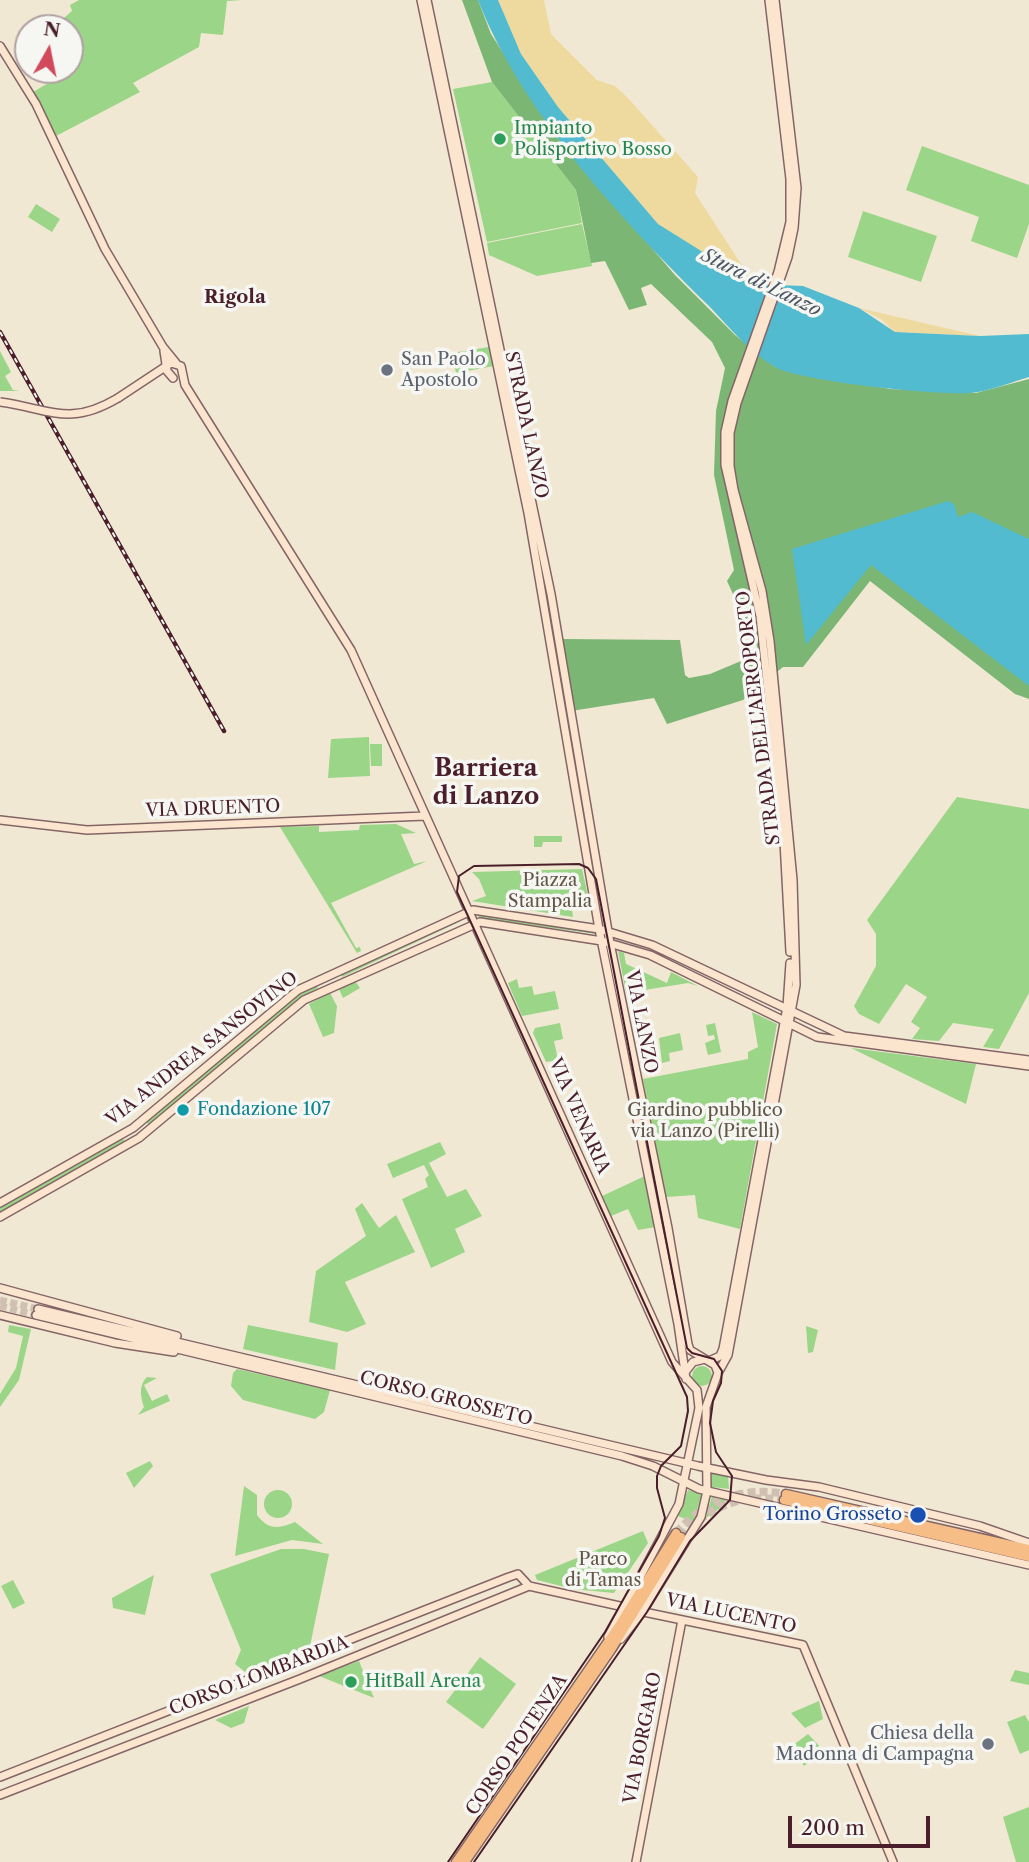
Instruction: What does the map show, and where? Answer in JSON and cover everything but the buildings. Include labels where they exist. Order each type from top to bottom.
[{"type":"main road","name":"STRADA LANZO","points":[[421,0],[528,513],[589,859]]},
{"type":"main road","name":"STRADA LANZO","points":[[427,0],[551,594],[594,847]]},
{"type":"main road","name":"STRADA DELL'AEROPORTO","points":[[769,0],[791,162]]},
{"type":"main road","name":"STRADA DELL'AEROPORTO","points":[[775,0],[791,162],[791,201],[786,242],[744,374],[730,433],[730,466],[762,591],[770,641],[793,880],[793,985],[787,1023]]},
{"type":"main road","points":[[0,46],[36,104],[90,220],[163,347],[182,368],[184,385]]},
{"type":"main road","points":[[163,347],[168,374],[184,385]]},
{"type":"main road","points":[[0,402],[75,415],[93,412],[176,363]]},
{"type":"main road","points":[[156,377],[173,378],[181,374]]},
{"type":"main road","name":"VIA VENARIA","points":[[184,385],[351,650],[672,1362],[686,1375]]},
{"type":"main road","name":"VIA DRUENTO","points":[[1,820],[87,830],[425,816]]},
{"type":"main road","points":[[407,817],[430,828]]},
{"type":"main road","name":"VIA LANZO","points":[[594,847],[608,932],[606,942],[686,1375]]},
{"type":"main road","name":"VIA LANZO","points":[[589,859],[599,929],[606,942],[670,1242],[688,1344],[690,1350],[707,1360]]},
{"type":"main road","points":[[467,911],[477,910],[599,929],[652,945],[829,1030],[849,1037],[1029,1060]]},
{"type":"main road","name":"VIA ANDREA SANSOVINO","points":[[0,1203],[133,1128],[301,988],[467,911]]},
{"type":"main road","points":[[474,925],[480,922],[606,942],[650,955],[817,1037],[1029,1066]]},
{"type":"main road","name":"VIA ANDREA SANSOVINO","points":[[0,1217],[139,1138],[304,1000],[474,925]]},
{"type":"main road","points":[[787,1023],[729,1350],[712,1388],[696,1390],[686,1375],[693,1362],[718,1358],[723,1351],[787,1023]]},
{"type":"main road","name":"CORSO GROSSETO","points":[[0,1287],[121,1319],[204,1346]]},
{"type":"main road","name":"CORSO GROSSETO","points":[[706,1467],[204,1346],[37,1312],[196,1354],[623,1456],[653,1466],[707,1491]]},
{"type":"main road","name":"CORSO GROSSETO","points":[[0,1315],[115,1343],[196,1354]]},
{"type":"main road","points":[[707,1360],[718,1373]]},
{"type":"main road","name":"CORSO POTENZA","points":[[466,1862],[633,1609],[696,1529],[707,1491],[705,1414],[712,1388]]},
{"type":"main road","name":"CORSO POTENZA","points":[[456,1862],[633,1609],[685,1483],[700,1404],[696,1390]]},
{"type":"main road","points":[[706,1467],[819,1487],[980,1526],[1029,1543]]},
{"type":"main road","points":[[707,1491],[1029,1565]]},
{"type":"main road","points":[[785,1497],[1029,1556]]},
{"type":"main road","points":[[875,1518],[1029,1549]]},
{"type":"main road","points":[[633,1609],[678,1535]]},
{"type":"main road","name":"CORSO LOMBARDIA","points":[[0,1777],[518,1574],[529,1586],[300,1679],[0,1795]]},
{"type":"main road","name":"VIA LUCENTO","points":[[529,1586],[803,1645],[894,1862]]},
{"type":"main road","name":"VIA BORGARO","points":[[636,1862],[682,1620]]},
{"type":"green space","points":[[79,0],[242,0],[227,1],[223,35],[201,33],[199,47],[133,83],[140,92],[56,136],[33,92],[47,84],[84,84],[84,14],[68,14],[72,11],[70,5]]},
{"type":"green space","points":[[462,0],[478,0],[491,34],[562,144],[675,275],[735,335],[775,367],[890,389],[976,393],[1029,379],[1029,699],[1015,694],[870,581],[803,667],[783,667],[743,700],[667,724],[654,698],[571,711],[562,639],[680,640],[685,675],[689,678],[710,674],[760,653],[727,581],[734,570],[714,475],[716,411],[725,368],[712,342],[651,284],[641,288],[647,305],[629,310],[605,261],[591,263],[576,190],[492,82]]},
{"type":"green space","name":"Impianto Polisportivo Bosso","points":[[492,82],[576,190],[582,223],[487,242],[453,89]]},
{"type":"green space","points":[[922,146],[1029,185],[1029,224],[1017,258],[971,241],[979,217],[906,190]]},
{"type":"green space","points":[[36,204],[60,219],[52,232],[28,217]]},
{"type":"green space","points":[[863,211],[937,236],[921,282],[848,257]]},
{"type":"green space","points":[[582,224],[592,266],[537,276],[489,255],[487,243]]},
{"type":"green space","points":[[489,347],[494,366],[456,373],[452,353]]},
{"type":"green space","points":[[0,351],[11,372],[5,376],[13,390],[20,391],[0,391]]},
{"type":"green space","points":[[369,737],[370,776],[328,778],[331,739]]},
{"type":"green space","points":[[370,744],[382,744],[382,766],[371,766]]},
{"type":"green space","points":[[957,797],[1029,809],[1029,993],[999,1049],[983,1047],[994,1029],[953,1023],[939,1041],[912,1039],[920,1028],[911,1022],[927,997],[906,984],[879,1024],[859,1014],[854,1006],[876,966],[876,934],[867,920]]},
{"type":"green space","points":[[396,824],[416,833],[401,834],[414,864],[427,861],[331,903],[356,948],[360,947],[361,951],[357,953],[280,827],[319,826],[319,832],[359,830],[360,825]]},
{"type":"green space","points":[[534,836],[562,836],[562,842],[543,842],[542,847],[534,847]]},
{"type":"green space","name":"Piazza Stampalia","points":[[582,869],[588,896],[571,902],[573,917],[472,901],[486,896],[479,879],[472,872]]},
{"type":"green space","points":[[477,914],[596,930],[596,934],[479,918]]},
{"type":"green space","points":[[457,919],[459,922],[342,977],[340,972]]},
{"type":"green space","points":[[618,951],[624,953],[626,964],[667,983],[671,972],[698,986],[688,983],[626,993]]},
{"type":"green space","points":[[517,979],[519,988],[532,986],[534,995],[555,991],[559,1009],[522,1016],[508,983]]},
{"type":"green space","points":[[355,981],[360,988],[343,998],[339,989]]},
{"type":"green space","points":[[315,983],[318,988],[297,1000],[149,1125],[146,1122],[295,994]]},
{"type":"green space","points":[[330,993],[337,1006],[334,1033],[323,1037],[309,1004]]},
{"type":"green space","name":"Giardino pubblico via Lanzo (Pirelli)","points":[[752,1012],[777,1024],[740,1229],[698,1218],[695,1195],[666,1197],[643,1079],[748,1059],[748,1052],[758,1047]]},
{"type":"green space","points":[[560,1023],[563,1039],[554,1041],[558,1060],[546,1062],[533,1033],[535,1028]]},
{"type":"green space","points":[[715,1023],[721,1052],[708,1055],[705,1043],[715,1039],[714,1035],[708,1036],[706,1025]]},
{"type":"green space","points":[[680,1033],[683,1050],[669,1053],[670,1061],[662,1063],[659,1038]]},
{"type":"green space","points":[[851,1048],[976,1064],[966,1104]]},
{"type":"green space","points":[[122,1137],[125,1142],[0,1213],[0,1206]]},
{"type":"green space","points":[[440,1142],[446,1154],[429,1163],[447,1197],[466,1189],[482,1216],[455,1229],[465,1252],[431,1268],[402,1199],[428,1187],[425,1179],[429,1175],[424,1165],[393,1178],[387,1164]]},
{"type":"green space","points":[[645,1176],[655,1227],[638,1230],[628,1209],[611,1216],[602,1196]]},
{"type":"green space","points":[[362,1203],[379,1228],[396,1215],[415,1252],[345,1282],[366,1324],[347,1332],[309,1322],[316,1271],[366,1236],[355,1209]]},
{"type":"green space","points":[[9,1325],[31,1329],[19,1380],[0,1407],[0,1394],[16,1368],[23,1336],[8,1332]]},
{"type":"green space","points":[[248,1325],[338,1343],[335,1370],[243,1349]]},
{"type":"green space","points":[[806,1326],[818,1330],[813,1352],[808,1353]]},
{"type":"green space","points":[[698,1366],[706,1366],[712,1376],[706,1386],[698,1386],[692,1380],[692,1372]]},
{"type":"green space","points":[[237,1369],[330,1390],[324,1412],[315,1419],[243,1400],[231,1386],[233,1373]]},
{"type":"green space","points":[[147,1377],[157,1378],[144,1385],[152,1401],[167,1394],[170,1401],[138,1415],[144,1407],[141,1388]]},
{"type":"green space","points":[[150,1461],[153,1466],[134,1488],[126,1473]]},
{"type":"green space","points":[[712,1473],[728,1476],[729,1489],[712,1487]]},
{"type":"green space","points":[[244,1486],[257,1495],[257,1515],[265,1523],[279,1527],[295,1522],[323,1544],[292,1540],[235,1556]]},
{"type":"green space","points":[[278,1490],[288,1494],[292,1504],[288,1514],[278,1518],[268,1514],[264,1504],[268,1494]]},
{"type":"green space","points":[[688,1490],[702,1494],[693,1522],[678,1516]]},
{"type":"green space","points":[[712,1496],[728,1497],[720,1508],[706,1518]]},
{"type":"green space","name":"Parco di Tamas","points":[[643,1531],[648,1543],[614,1593],[573,1589],[537,1580],[535,1575]]},
{"type":"green space","points":[[281,1549],[304,1549],[329,1554],[309,1651],[249,1675],[235,1664],[241,1650],[210,1574]]},
{"type":"green space","points":[[154,1575],[145,1615],[113,1608],[112,1598]]},
{"type":"green space","points":[[13,1580],[25,1603],[13,1609],[1,1586]]},
{"type":"green space","points":[[480,1657],[516,1684],[483,1729],[446,1702]]},
{"type":"green space","name":"HitBall Arena","points":[[359,1661],[374,1698],[319,1676]]},
{"type":"green space","points":[[1015,1670],[1029,1673],[1029,1685],[1010,1681]]},
{"type":"green space","points":[[819,1701],[823,1719],[805,1728],[791,1713]]},
{"type":"green space","points":[[249,1706],[244,1723],[231,1728],[215,1720]]},
{"type":"green space","points":[[1025,1715],[1029,1722],[1029,1750],[1020,1754],[1007,1722]]},
{"type":"green space","points":[[808,1734],[824,1751],[804,1766],[792,1746]]},
{"type":"green space","points":[[1029,1807],[1029,1862],[1016,1862],[1003,1817]]},
{"type":"sand","points":[[498,0],[544,0],[551,34],[597,80],[615,86],[628,98],[698,177],[695,193],[754,284],[694,253],[658,224],[558,107],[521,54]]},
{"type":"sand","points":[[859,308],[980,336],[895,332],[881,319]]},
{"type":"water","points":[[478,0],[498,0],[521,54],[558,107],[658,224],[754,284],[803,286],[859,308],[895,332],[980,336],[1029,334],[1029,377],[978,392],[938,393],[813,378],[775,367],[766,361],[740,339],[643,239],[578,164],[521,84],[497,42]]},
{"type":"water","points":[[948,501],[954,504],[958,517],[972,512],[1029,539],[1029,686],[871,565],[806,645],[792,549]]},
{"type":"tunnel","points":[[0,1300],[38,1309]]},
{"type":"tunnel","points":[[0,1306],[36,1315]]},
{"type":"tunnel","points":[[676,1533],[699,1512],[725,1498],[754,1492],[786,1494]]},
{"type":"tunnel","points":[[681,1537],[703,1517],[727,1504],[754,1498],[784,1500]]},
{"type":"tram line","points":[[448,1862],[605,1632],[659,1536],[665,1518],[657,1488],[657,1476],[661,1466],[681,1446],[688,1411],[687,1397],[457,892],[459,876],[474,866],[579,864],[588,868],[596,879],[687,1348],[692,1353],[714,1359],[722,1371],[710,1423],[716,1452],[732,1476],[730,1500],[690,1541],[647,1612],[474,1862]]},
{"type":"railway","points":[[0,332],[224,731]]},
{"type":"place","name":"Impianto Polisportivo Bosso","points":[[500,139]]},
{"type":"place","name":"San Paolo Apostolo","points":[[387,370]]},
{"type":"place","name":"Fondazione 107","points":[[183,1110]]},
{"type":"place","name":"Torino Grosseto","points":[[918,1515]]},
{"type":"place","name":"HitBall Arena","points":[[351,1682]]},
{"type":"place","name":"Chiesa della Madonna di Campagna","points":[[988,1744]]},
{"type":"district","name":"Rigola","points":[[235,298]]},
{"type":"district","name":"Barriera di Lanzo","points":[[486,783]]},
{"type":"water label","name":"Stura di Lanzo","points":[[761,283]]}]
